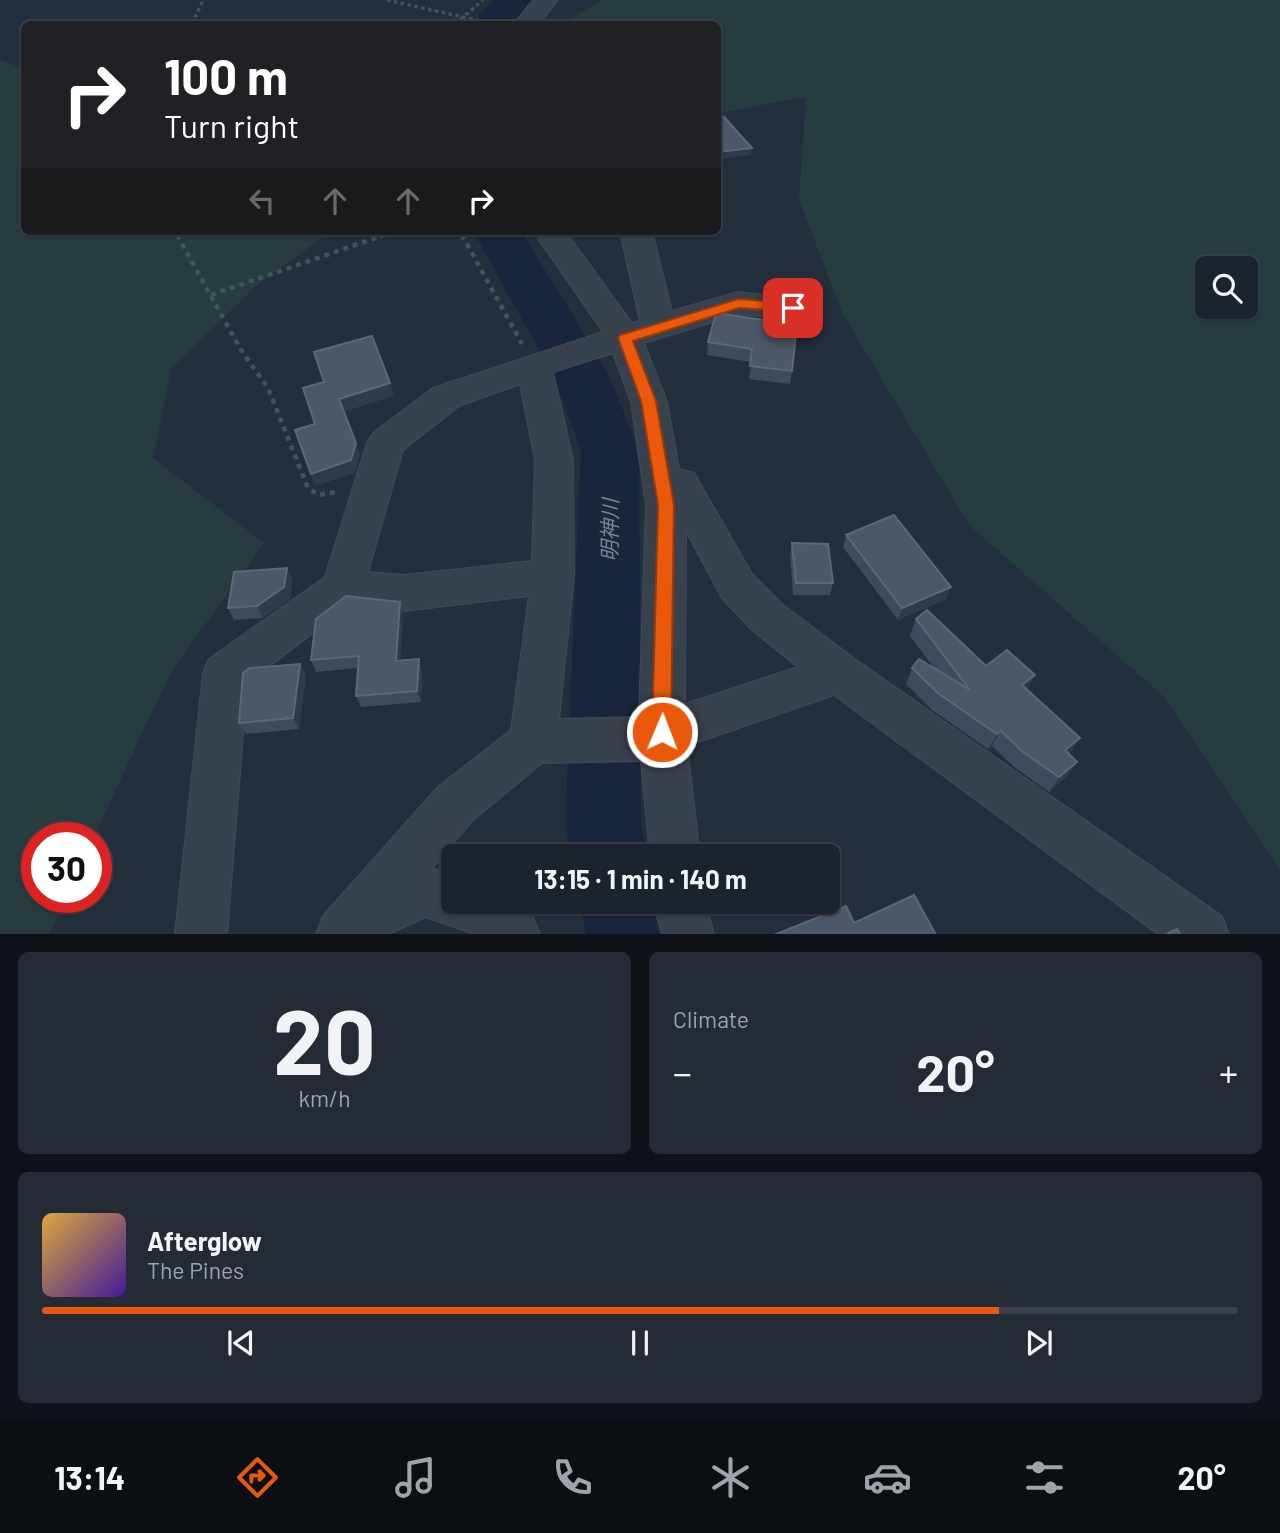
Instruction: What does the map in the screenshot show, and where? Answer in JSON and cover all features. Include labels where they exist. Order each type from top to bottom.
[{"type":"street","points":[[528,21],[546,0]]},
{"type":"street","points":[[552,235],[628,337],[649,401],[666,505],[654,735],[673,844]]},
{"type":"street","points":[[628,337],[636,235]]},
{"type":"street","points":[[201,934],[225,673],[343,587],[386,443],[446,397],[540,363],[738,303],[793,308]]},
{"type":"street","points":[[533,741],[553,576],[554,460],[540,363]]},
{"type":"street","points":[[661,478],[680,484],[737,586],[767,617],[839,673],[1203,934]]},
{"type":"street","points":[[343,587],[404,593],[553,576]]},
{"type":"street","points":[[347,928],[455,804],[533,741],[654,735],[839,673]]},
{"type":"street","points":[[347,928],[425,891],[441,897]]},
{"type":"street","points":[[492,914],[507,919],[514,934]]},
{"type":"street","points":[[683,914],[688,934]]},
{"type":"path","points":[[193,21],[202,0]]},
{"type":"path","points":[[387,0],[480,21]]},
{"type":"path","points":[[458,21],[483,0]]},
{"type":"path","points":[[177,235],[241,350],[268,388],[312,493],[327,494],[376,479]]},
{"type":"path","points":[[211,295],[384,235]]},
{"type":"path","points":[[462,235],[540,363]]},
{"type":"green space","points":[[601,0],[1280,0],[1280,869],[1163,696],[969,525],[843,314],[799,200],[806,97],[721,112],[721,21],[569,21]]},
{"type":"green space","points":[[0,60],[21,68],[21,235],[326,235],[255,287],[171,369],[153,458],[264,543],[171,672],[101,822],[21,822],[21,913],[59,913],[49,934],[0,934]]},
{"type":"building","points":[[724,117],[752,148],[721,152],[721,118]]},
{"type":"building","points":[[716,313],[797,325],[792,371],[750,366],[752,349],[708,342]]},
{"type":"building","points":[[372,336],[390,383],[339,399],[356,443],[351,460],[311,474],[295,430],[315,424],[303,388],[324,382],[314,352]]},
{"type":"building","points":[[894,515],[951,587],[902,608],[846,535]]},
{"type":"building","points":[[792,543],[828,544],[833,583],[796,583]]},
{"type":"building","points":[[287,568],[284,587],[257,606],[228,608],[234,572]]},
{"type":"building","points":[[346,596],[400,602],[396,661],[419,659],[417,691],[356,696],[359,656],[311,660],[316,619]]},
{"type":"building","points":[[927,610],[986,666],[1007,650],[1035,675],[1022,685],[1080,738],[1065,750],[1077,762],[1059,777],[1023,752],[1001,731],[997,734],[939,694],[912,668],[919,659],[970,690],[916,619]]},
{"type":"building","points":[[300,664],[293,718],[239,723],[243,673],[250,668]]},
{"type":"building","points":[[914,895],[935,934],[776,934],[826,914],[840,914],[840,908],[846,906],[854,923]]},
{"type":"building","points":[[1177,929],[1180,934],[1167,934]]},
{"type":"waterway","name":"明神川","points":[[494,21],[516,0]]},
{"type":"waterway","name":"明神川","points":[[499,235],[580,373],[610,450],[603,826],[607,844]]},
{"type":"waterway","name":"明神川","points":[[623,914],[627,934]]},
{"type":"route","points":[[662,732],[666,505],[649,401],[625,338],[738,303],[793,308]]}]
